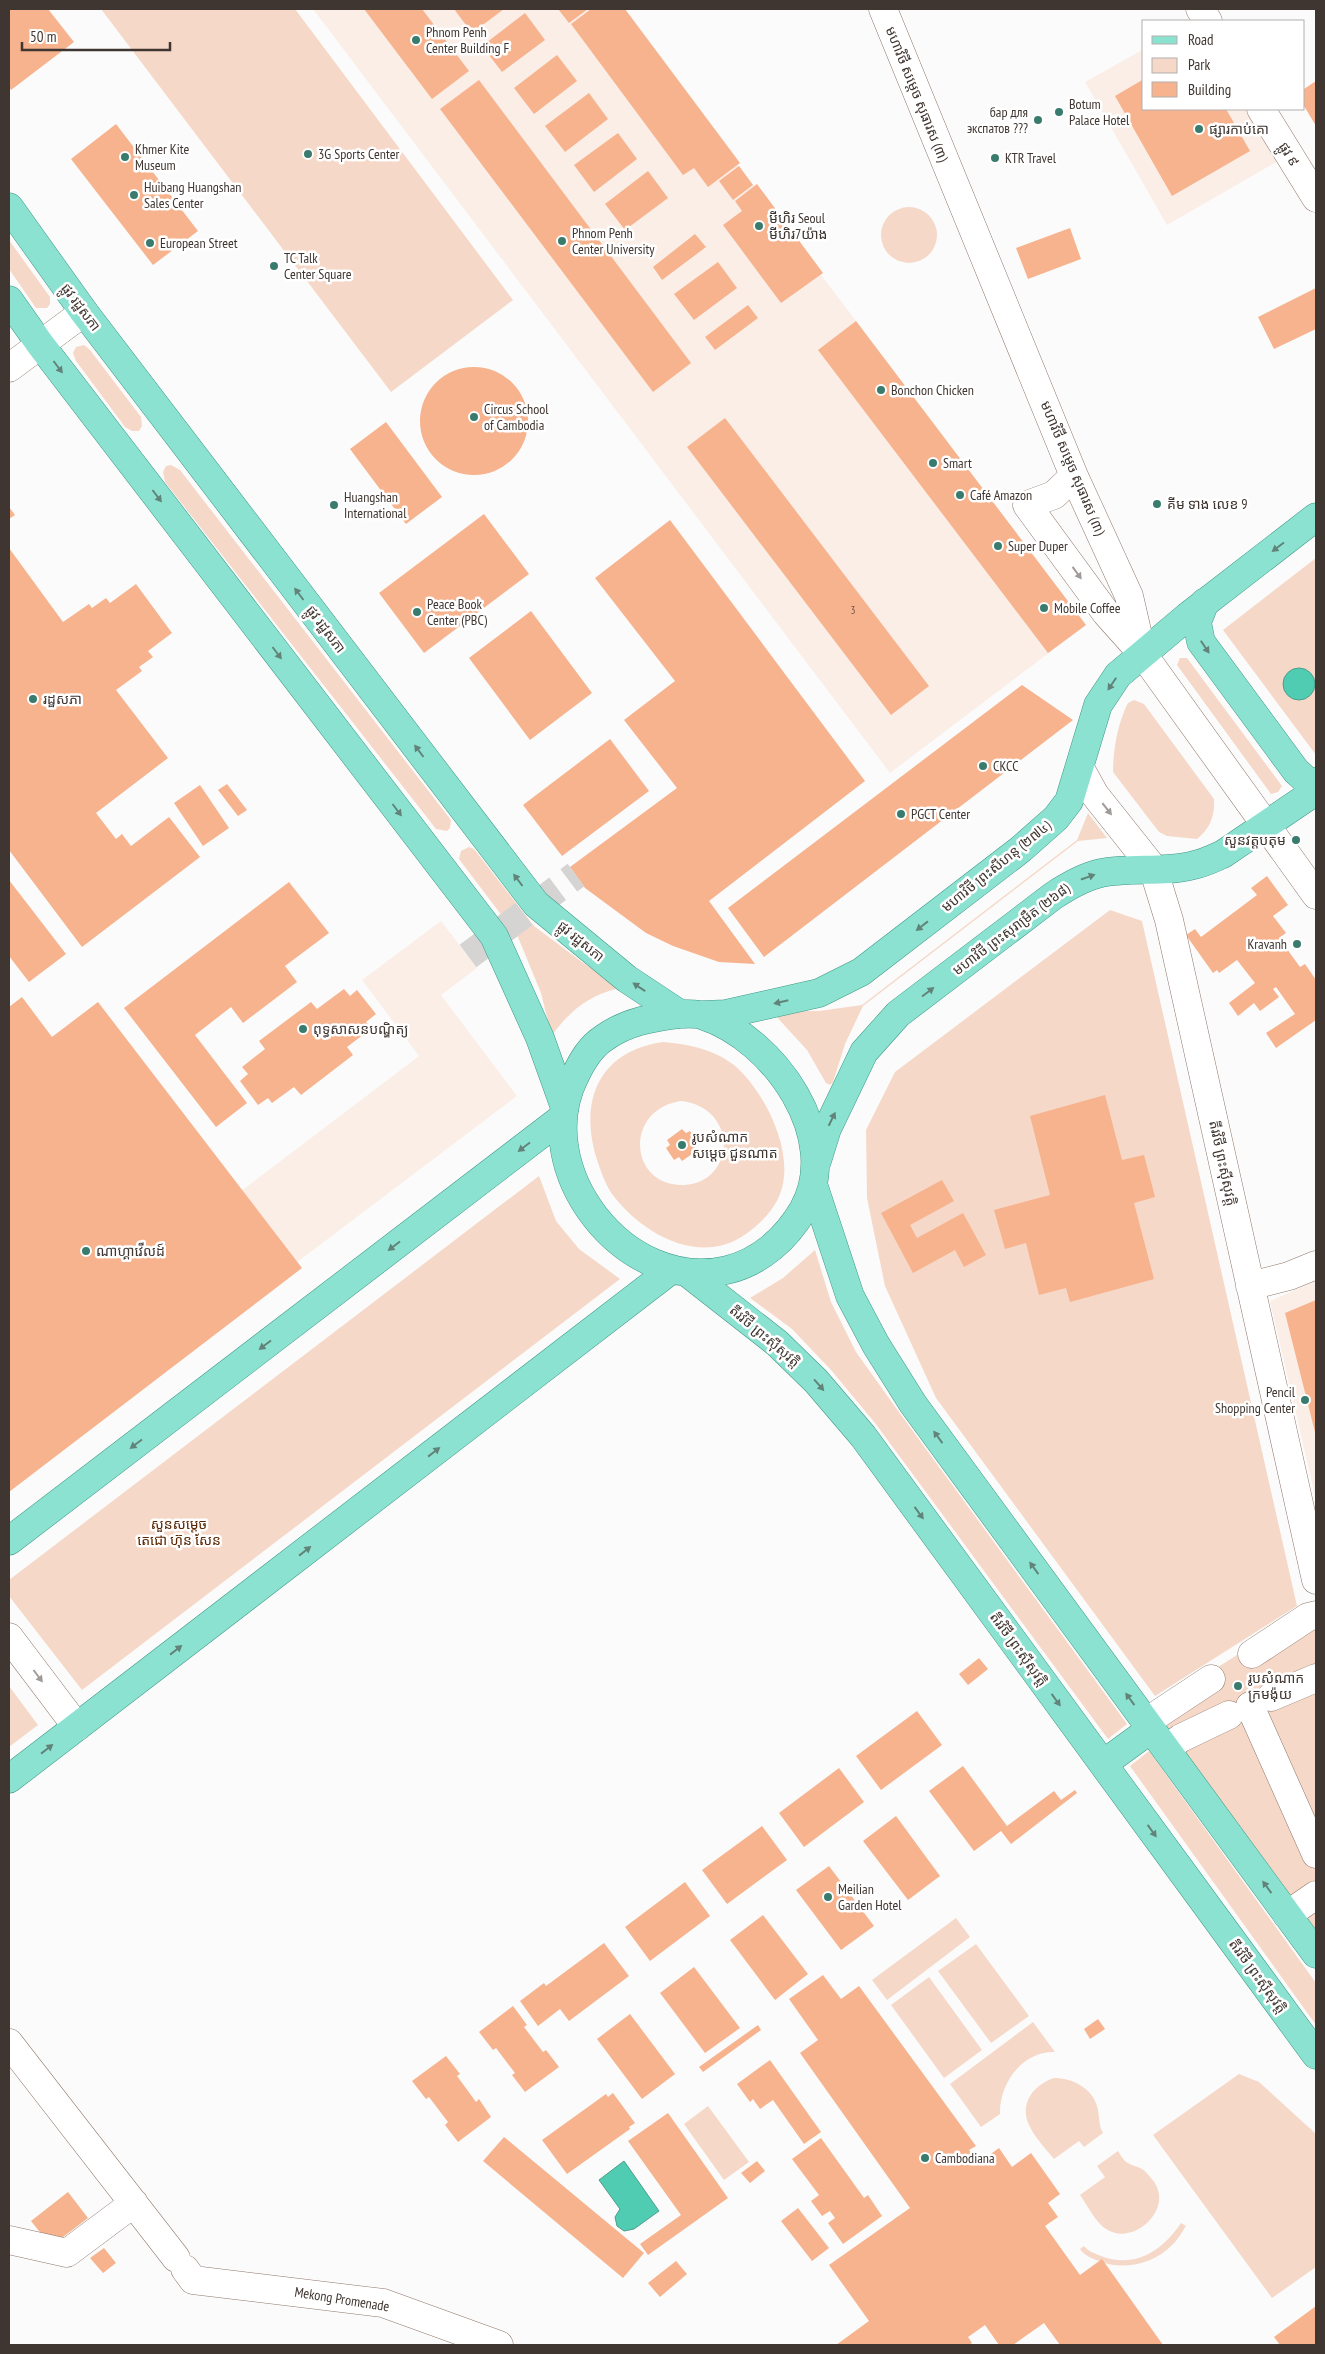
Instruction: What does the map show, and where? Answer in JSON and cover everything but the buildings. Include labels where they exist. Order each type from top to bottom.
[{"type":"main road","name":"ផ្លូវ រដ្ឋសភា","points":[[9,208],[84,312],[536,904],[627,979],[691,1014],[735,1030],[760,1048],[792,1089],[805,1116],[812,1136],[815,1176]]},
{"type":"main road","points":[[9,300],[40,344],[494,936],[540,1038],[563,1111],[564,1144],[571,1169],[579,1191],[593,1215],[624,1247],[641,1259],[680,1272]]},
{"type":"main road","name":"មហាវិថី ព្រះសីហនុ (២៧៤)","points":[[563,1111],[572,1082],[584,1058],[603,1038],[628,1025],[654,1017],[726,1014],[819,993],[861,972],[1042,831],[1069,801],[1080,768],[1087,736],[1098,705],[1118,675],[1205,602],[1316,517]]},
{"type":"main road","points":[[1205,602],[1197,622],[1201,642],[1296,771],[1306,780],[1316,783]]},
{"type":"main road","name":"មហាវិថី ព្រះសុរាម្រឹត (២៦៨)","points":[[680,1272],[718,1272],[743,1266],[767,1252],[786,1235],[803,1210],[815,1176],[827,1129],[864,1052],[898,1014],[1053,896],[1074,882],[1100,874],[1194,866],[1223,854],[1316,791]]},
{"type":"main road","points":[[9,1541],[563,1111]]},
{"type":"main road","points":[[815,1176],[850,1296],[876,1345],[913,1404],[1316,1954]]},
{"type":"main road","points":[[9,1779],[680,1272]]},
{"type":"main road","name":"តីរវិថី ព្រះស៊ីសុវត្តិ","points":[[680,1272],[777,1343],[816,1381],[863,1436],[1316,2055]]},
{"type":"main road","points":[[1103,1764],[1154,1733]]},
{"type":"street","name":"មហាវិថី សម្តេច សុធារស (៣)","points":[[883,9],[1074,476],[1129,596],[1142,653],[1316,895]]},
{"type":"street","points":[[1200,9],[1207,20]]},
{"type":"street","name":"ផ្លូវ ៩","points":[[1262,110],[1316,198]]},
{"type":"street","points":[[9,368],[84,312]]},
{"type":"street","points":[[1074,476],[1054,495],[1027,505],[1106,613],[1142,653]]},
{"type":"street","name":"តីរវិថី ព្រះស៊ីសុវត្តិ","points":[[1080,768],[1095,795],[1153,868],[1169,920],[1316,1580]]},
{"type":"street","points":[[1250,1286],[1289,1276],[1316,1265]]},
{"type":"street","points":[[1252,1654],[1308,1618],[1316,1616]]},
{"type":"street","points":[[9,1637],[77,1727]]},
{"type":"street","points":[[1154,1733],[1181,1738],[1316,1678]]},
{"type":"street","points":[[1154,1733],[1211,1679]]},
{"type":"street","points":[[1250,1706],[1316,1854]]},
{"type":"street","points":[[1287,1915],[1316,1895]]},
{"type":"street","name":"Mekong Promenade","points":[[9,2043],[193,2280],[383,2303],[499,2345]]},
{"type":"street","points":[[9,2240],[66,2253],[134,2203]]},
{"type":"shaded area","points":[[313,9],[620,9],[1086,625],[890,773]]},
{"type":"shaded area","name":"ផ្សារកាប់គោ","points":[[1142,50],[1142,110],[1275,110],[1299,149],[1167,225],[1085,82]]},
{"type":"shaded area","points":[[1299,668],[1311,672],[1315,684],[1311,696],[1299,700],[1287,696],[1283,684],[1287,672]]},
{"type":"shaded area","points":[[441,921],[477,968],[441,995],[517,1096],[18,1473],[9,1461],[9,1367],[419,1056],[362,980]]},
{"type":"shaded area","name":"Pencil Shopping Center","points":[[1316,1281],[1316,1500],[1270,1301]]},
{"type":"shaded area","points":[[624,2161],[659,2211],[634,2229],[624,2231],[617,2226],[615,2217],[620,2209],[599,2180]]},
{"type":"green space","name":"3G Sports Center","points":[[101,9],[295,9],[513,300],[391,392]]},
{"type":"green space","points":[[903,207],[915,207],[929,215],[937,229],[935,246],[929,255],[915,263],[903,263],[893,258],[886,251],[881,241],[881,229],[886,219],[893,212]]},
{"type":"green space","points":[[9,240],[50,297],[50,304],[47,308],[36,308],[9,269]]},
{"type":"green space","points":[[84,345],[90,350],[141,417],[142,426],[139,431],[132,431],[125,427],[76,361],[73,353],[76,347]]},
{"type":"green space","points":[[171,465],[180,470],[451,820],[450,828],[447,831],[436,829],[165,482],[163,472],[166,466]]},
{"type":"green space","points":[[1316,558],[1316,755],[1223,630]]},
{"type":"green space","points":[[1180,658],[1187,658],[1282,786],[1278,792],[1271,794],[1177,665]]},
{"type":"green space","points":[[1134,700],[1144,704],[1214,799],[1214,811],[1211,822],[1197,839],[1167,836],[1159,832],[1113,772],[1119,727],[1128,703]]},
{"type":"green space","points":[[1088,813],[1107,838],[1078,841],[863,1006],[845,1044],[833,1082],[830,1085],[826,1083],[807,1050],[774,1014],[779,1011],[819,1011],[862,1005],[1077,840]]},
{"type":"green space","points":[[469,847],[474,849],[534,926],[616,985],[616,989],[580,1005],[553,1034],[548,1030],[548,1021],[541,993],[518,937],[459,859],[461,851]]},
{"type":"green space","points":[[1110,910],[1142,921],[1297,1606],[1155,1696],[936,1398],[885,1286],[867,1198],[866,1130],[895,1072]]},
{"type":"green space","points":[[663,1042],[682,1044],[709,1051],[734,1065],[757,1090],[775,1124],[781,1142],[784,1178],[780,1194],[774,1206],[746,1234],[728,1243],[710,1247],[691,1246],[673,1241],[655,1233],[624,1209],[605,1182],[592,1138],[590,1118],[593,1099],[599,1082],[609,1068],[623,1056],[641,1047]],"holes":[[[681,1101],[700,1107],[714,1117],[721,1130],[724,1145],[721,1159],[713,1172],[701,1181],[684,1185],[665,1182],[652,1174],[643,1161],[640,1147],[642,1132],[650,1118],[662,1107]]]},
{"type":"green space","name":"សួនសម្តេច តេជោ ហ៊ុន សែន","points":[[539,1176],[556,1221],[579,1249],[620,1279],[82,1690],[9,1596],[9,1580]]},
{"type":"green space","points":[[815,1250],[831,1302],[856,1352],[1127,1724],[1108,1739],[875,1423],[831,1370],[792,1329],[750,1298],[783,1278]]},
{"type":"green space","points":[[1311,1608],[1316,1628],[1316,1938],[1152,1709]]},
{"type":"green space","points":[[9,1686],[38,1725],[9,1747]]},
{"type":"green space","points":[[1149,1751],[1316,1983],[1316,2025],[1130,1766]]},
{"type":"green space","points":[[956,1918],[970,1937],[887,2000],[872,1980]]},
{"type":"green space","points":[[976,1944],[1029,2016],[991,2043],[938,1971]]},
{"type":"green space","points":[[929,1977],[982,2050],[944,2078],[891,2005]]},
{"type":"green space","points":[[1033,2022],[1055,2052],[1043,2053],[1032,2057],[1015,2071],[1008,2081],[1004,2092],[1000,2114],[981,2127],[950,2084]]},
{"type":"green space","points":[[1239,2074],[1259,2082],[1316,2134],[1316,2267],[1272,2298],[1153,2135]]},
{"type":"green space","points":[[1054,2078],[1074,2082],[1091,2094],[1097,2106],[1103,2133],[1084,2147],[1079,2141],[1054,2159],[1032,2131],[1026,2111],[1027,2104],[1034,2091],[1046,2081]]},
{"type":"green space","points":[[708,2106],[749,2162],[724,2180],[684,2124]]},
{"type":"green space","points":[[1118,2151],[1123,2159],[1142,2169],[1152,2178],[1158,2190],[1159,2200],[1157,2210],[1144,2226],[1135,2231],[1125,2233],[1115,2233],[1102,2226],[1080,2195],[1105,2177],[1097,2166]]},
{"type":"green space","points":[[1181,2223],[1186,2226],[1165,2252],[1138,2264],[1108,2264],[1088,2257],[1080,2249],[1084,2246],[1094,2253],[1113,2259],[1136,2259],[1147,2255],[1165,2242]]},
{"type":"tunnel","points":[[468,956],[576,875]]},
{"type":"place","name":"Phnom Penh Center Building F","points":[[416,40]]},
{"type":"place","name":"Botum Palace Hotel","points":[[1059,112]]},
{"type":"place","name":"бар для экспатов ???","points":[[1038,120]]},
{"type":"place","name":"ផ្សារកាប់គោ","points":[[1199,129]]},
{"type":"place","name":"3G Sports Center","points":[[308,154]]},
{"type":"place","name":"Khmer Kite Museum","points":[[125,157]]},
{"type":"place","name":"KTR Travel","points":[[995,158]]},
{"type":"place","name":"Huibang Huangshan Sales Center","points":[[134,195]]},
{"type":"place","name":"មីហិរ Seoul មីហិរ7យ៉ាង","points":[[759,226]]},
{"type":"place","name":"Phnom Penh Center University","points":[[562,241]]},
{"type":"place","name":"European Street","points":[[150,243]]},
{"type":"place","name":"TC Talk Center Square","points":[[274,266]]},
{"type":"place","name":"Bonchon Chicken","points":[[881,390]]},
{"type":"place","name":"Circus School of Cambodia","points":[[474,417]]},
{"type":"place","name":"Smart","points":[[933,463]]},
{"type":"place","name":"Café Amazon","points":[[960,495]]},
{"type":"place","name":"គីម ទាង លេខ 9","points":[[1157,504]]},
{"type":"place","name":"Huangshan International","points":[[334,505]]},
{"type":"place","name":"Super Duper","points":[[998,546]]},
{"type":"place","name":"Mobile Coffee","points":[[1044,608]]},
{"type":"place","name":"Peace Book Center (PBC)","points":[[417,612]]},
{"type":"place","name":"រដ្ឋសភា","points":[[33,699]]},
{"type":"place","name":"CKCC","points":[[983,766]]},
{"type":"place","name":"PGCT Center","points":[[901,814]]},
{"type":"place","name":"សួនវត្តបតុម","points":[[1296,840]]},
{"type":"place","name":"Kravanh","points":[[1297,944]]},
{"type":"place","name":"ពុទ្ធសាសនបណ្ឌិត្យ","points":[[303,1029]]},
{"type":"place","name":"រូបសំណាក សម្ដេច ជួនណាត","points":[[682,1145]]},
{"type":"place","name":"ណាហ្គាវើលដ៍","points":[[86,1251]]},
{"type":"place","name":"Pencil Shopping Center","points":[[1305,1400]]},
{"type":"place","name":"រូបសំណាក ក្រមង៉ុយ","points":[[1238,1686]]},
{"type":"place","name":"Meilian Garden Hotel","points":[[828,1897]]},
{"type":"place","name":"Cambodiana","points":[[925,2158]]}]
